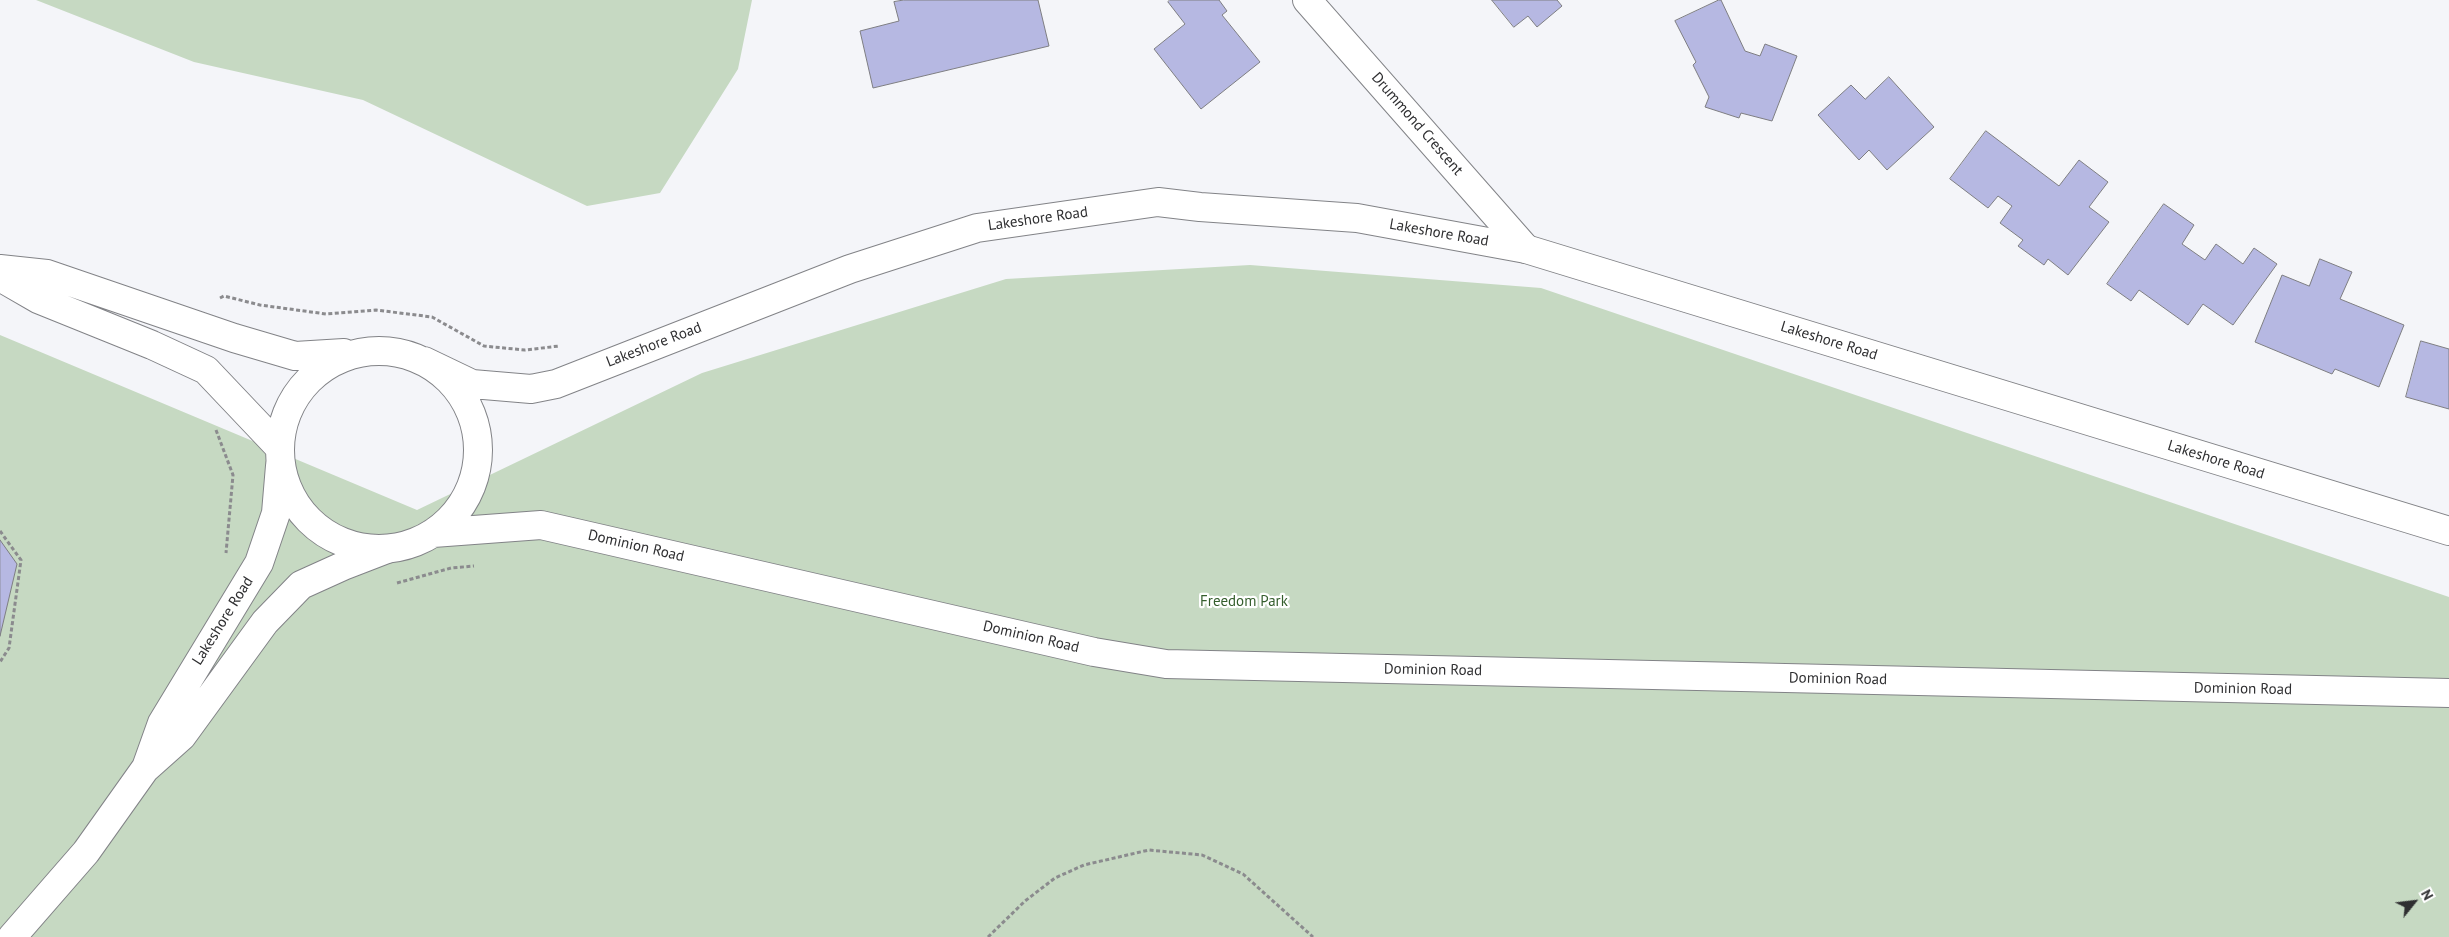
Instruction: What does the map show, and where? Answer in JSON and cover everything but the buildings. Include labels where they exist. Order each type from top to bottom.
[{"type":"main road","name":"Drummond Crescent","points":[[1307,0],[1526,249]]},
{"type":"main road","name":"Lakeshore Road","points":[[424,361],[472,384],[531,389],[556,384],[850,269],[977,228],[1158,202],[1200,207],[1357,218],[1526,249],[2449,531]]},
{"type":"main road","points":[[0,269],[46,274],[234,338],[295,356],[372,350],[399,353],[424,361],[447,378],[465,401],[475,427],[478,455],[473,484],[457,512],[433,533]]},
{"type":"main road","points":[[0,277],[38,298],[152,345],[206,370],[280,456],[290,494],[307,519],[330,537],[357,548],[387,550]]},
{"type":"main road","name":"Lakeshore Road","points":[[145,769],[162,723],[259,563],[276,513],[285,418],[298,392],[318,371],[344,357],[372,350]]},
{"type":"main road","name":"Dominion Road","points":[[433,533],[541,525],[1094,652],[1166,664],[2449,693]]},
{"type":"main road","name":"Lakeshore Road","points":[[12,937],[86,852],[145,769],[182,736],[265,622],[301,585],[343,566],[419,541],[433,533]]},
{"type":"path","points":[[224,296],[260,305],[326,314],[376,310],[432,317],[484,346],[526,350],[561,346]]},
{"type":"path","points":[[215,428],[233,475],[226,553]]},
{"type":"path","points":[[0,531],[21,560],[9,648],[0,662]]},
{"type":"path","points":[[395,583],[451,568],[477,565]]},
{"type":"path","points":[[988,937],[1024,901],[1054,878],[1084,865],[1149,850],[1202,855],[1243,874],[1313,937]]},
{"type":"green space","points":[[36,0],[752,0],[738,69],[660,193],[587,206],[363,100],[194,62]]},
{"type":"green space","name":"Freedom Park","points":[[1250,265],[1541,288],[2449,597],[2449,937],[0,937],[0,335],[417,510],[702,373],[1006,279]]}]
